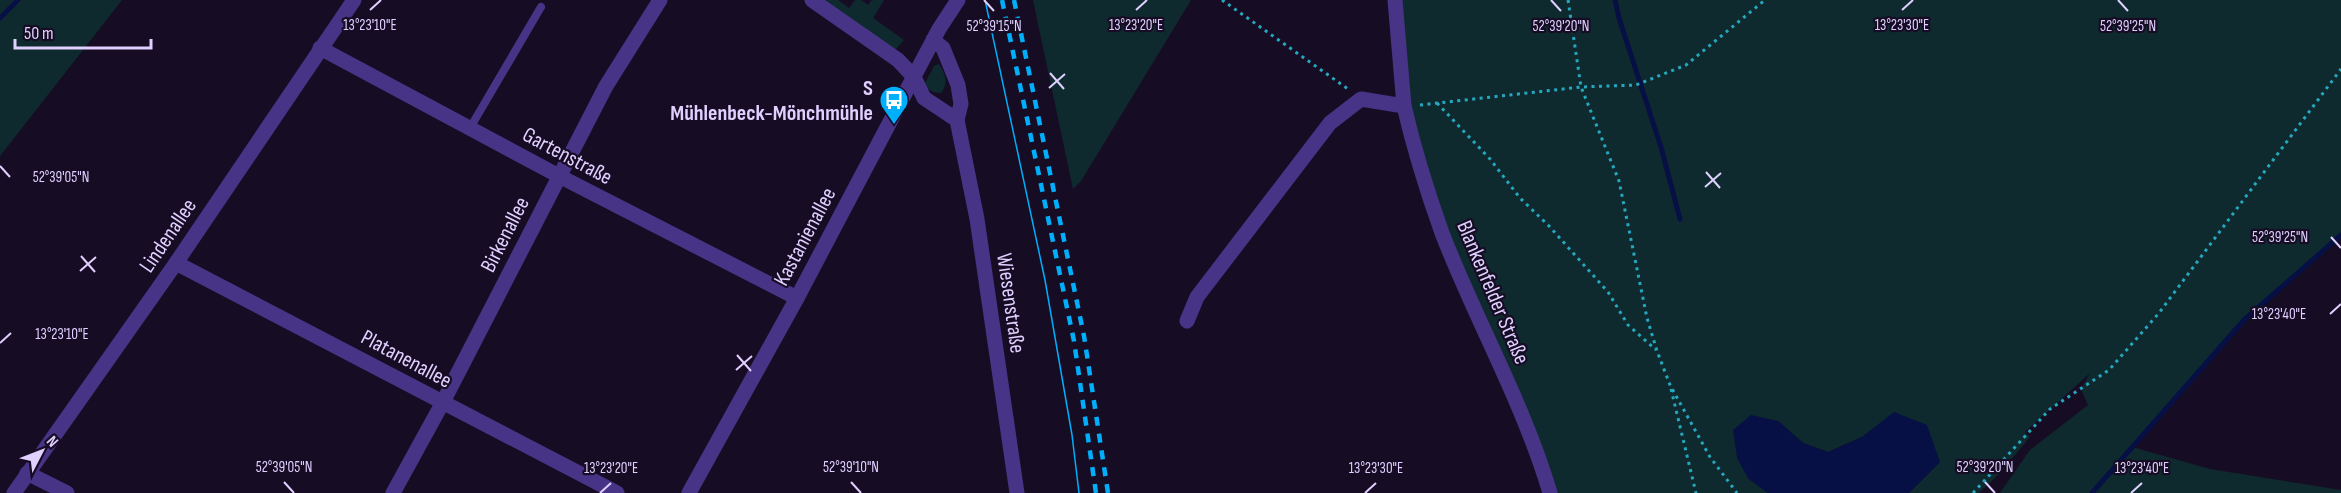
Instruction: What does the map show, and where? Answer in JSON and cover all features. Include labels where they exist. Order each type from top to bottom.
[{"type":"street","name":"Lindenallee","points":[[14,493],[176,263],[354,0]]},
{"type":"street","name":"Birkenallee","points":[[393,493],[443,402],[606,86],[660,0]]},
{"type":"street","points":[[812,0],[898,60],[914,77],[924,98],[957,120]]},
{"type":"street","name":"Kastanienallee","points":[[689,493],[797,298],[933,40],[958,0]]},
{"type":"street","name":"Blankenfelder Straße","points":[[1395,0],[1404,106],[1415,150],[1443,233],[1537,447],[1550,493]]},
{"type":"street","name":"Wiesenstraße","points":[[933,40],[943,48],[958,85],[961,104],[957,120],[977,219],[1017,493]]},
{"type":"street","name":"Gartenstraße","points":[[320,48],[559,176],[797,298]]},
{"type":"street","points":[[1187,321],[1197,297],[1330,123],[1361,99],[1404,106]]},
{"type":"street","name":"Platanenallee","points":[[176,263],[617,493]]},
{"type":"street","points":[[27,473],[67,493]]},
{"type":"lane","points":[[470,128],[541,7]]},
{"type":"path","points":[[1222,0],[1361,99]]},
{"type":"path","points":[[1568,0],[1581,87],[1619,181],[1647,318],[1670,385],[1696,493]]},
{"type":"path","points":[[1404,106],[1581,87],[1636,84],[1674,71],[1706,51],[1765,0]]},
{"type":"path","points":[[1973,493],[2050,409],[2109,370],[2129,348],[2159,313],[2341,69]]},
{"type":"path","points":[[1437,103],[1490,159],[1520,198],[1549,226],[1608,292],[1628,325],[1657,351]]},
{"type":"path","points":[[1670,385],[1710,457],[1737,493]]},
{"type":"green space","points":[[0,0],[122,0],[0,156]]},
{"type":"green space","points":[[824,0],[838,0],[849,8],[855,0],[861,0],[868,5],[872,0],[884,0],[873,18],[904,40],[896,49],[890,47]]},
{"type":"green space","points":[[1033,0],[1191,0],[1081,181],[1073,189]]},
{"type":"green space","points":[[1395,0],[2341,0],[2341,235],[2244,320],[2132,447],[2210,469],[2341,490],[2341,493],[2000,493],[2030,450],[2088,405],[2081,389],[2090,373],[2025,432],[2030,437],[2000,473],[1979,493],[1909,493],[1940,462],[1895,412],[1862,437],[1828,452],[1803,443],[1778,421],[1748,478],[1768,493],[1552,493],[1445,231],[1418,149]]},
{"type":"green space","points":[[939,64],[945,78],[945,86],[941,93],[929,90],[925,83],[934,66]]},
{"type":"shaded area","points":[[1894,412],[1927,425],[1940,462],[1909,493],[1768,493],[1748,478],[1737,458],[1733,430],[1751,415],[1778,421],[1803,443],[1828,452],[1862,437]]},
{"type":"waterway","points":[[0,18],[18,0]]},
{"type":"waterway","points":[[1615,0],[1661,147],[1680,219]]},
{"type":"waterway","points":[[2092,493],[2244,320],[2341,235]]},
{"type":"tram line","points":[[985,0],[1045,280],[1072,435],[1079,493]]},
{"type":"railway","points":[[1002,0],[1074,341],[1096,493]]},
{"type":"railway","points":[[1014,0],[1084,336],[1108,493]]},
{"type":"place","name":"S Mühlenbeck-Mönchmühle","points":[[894,126]]}]
